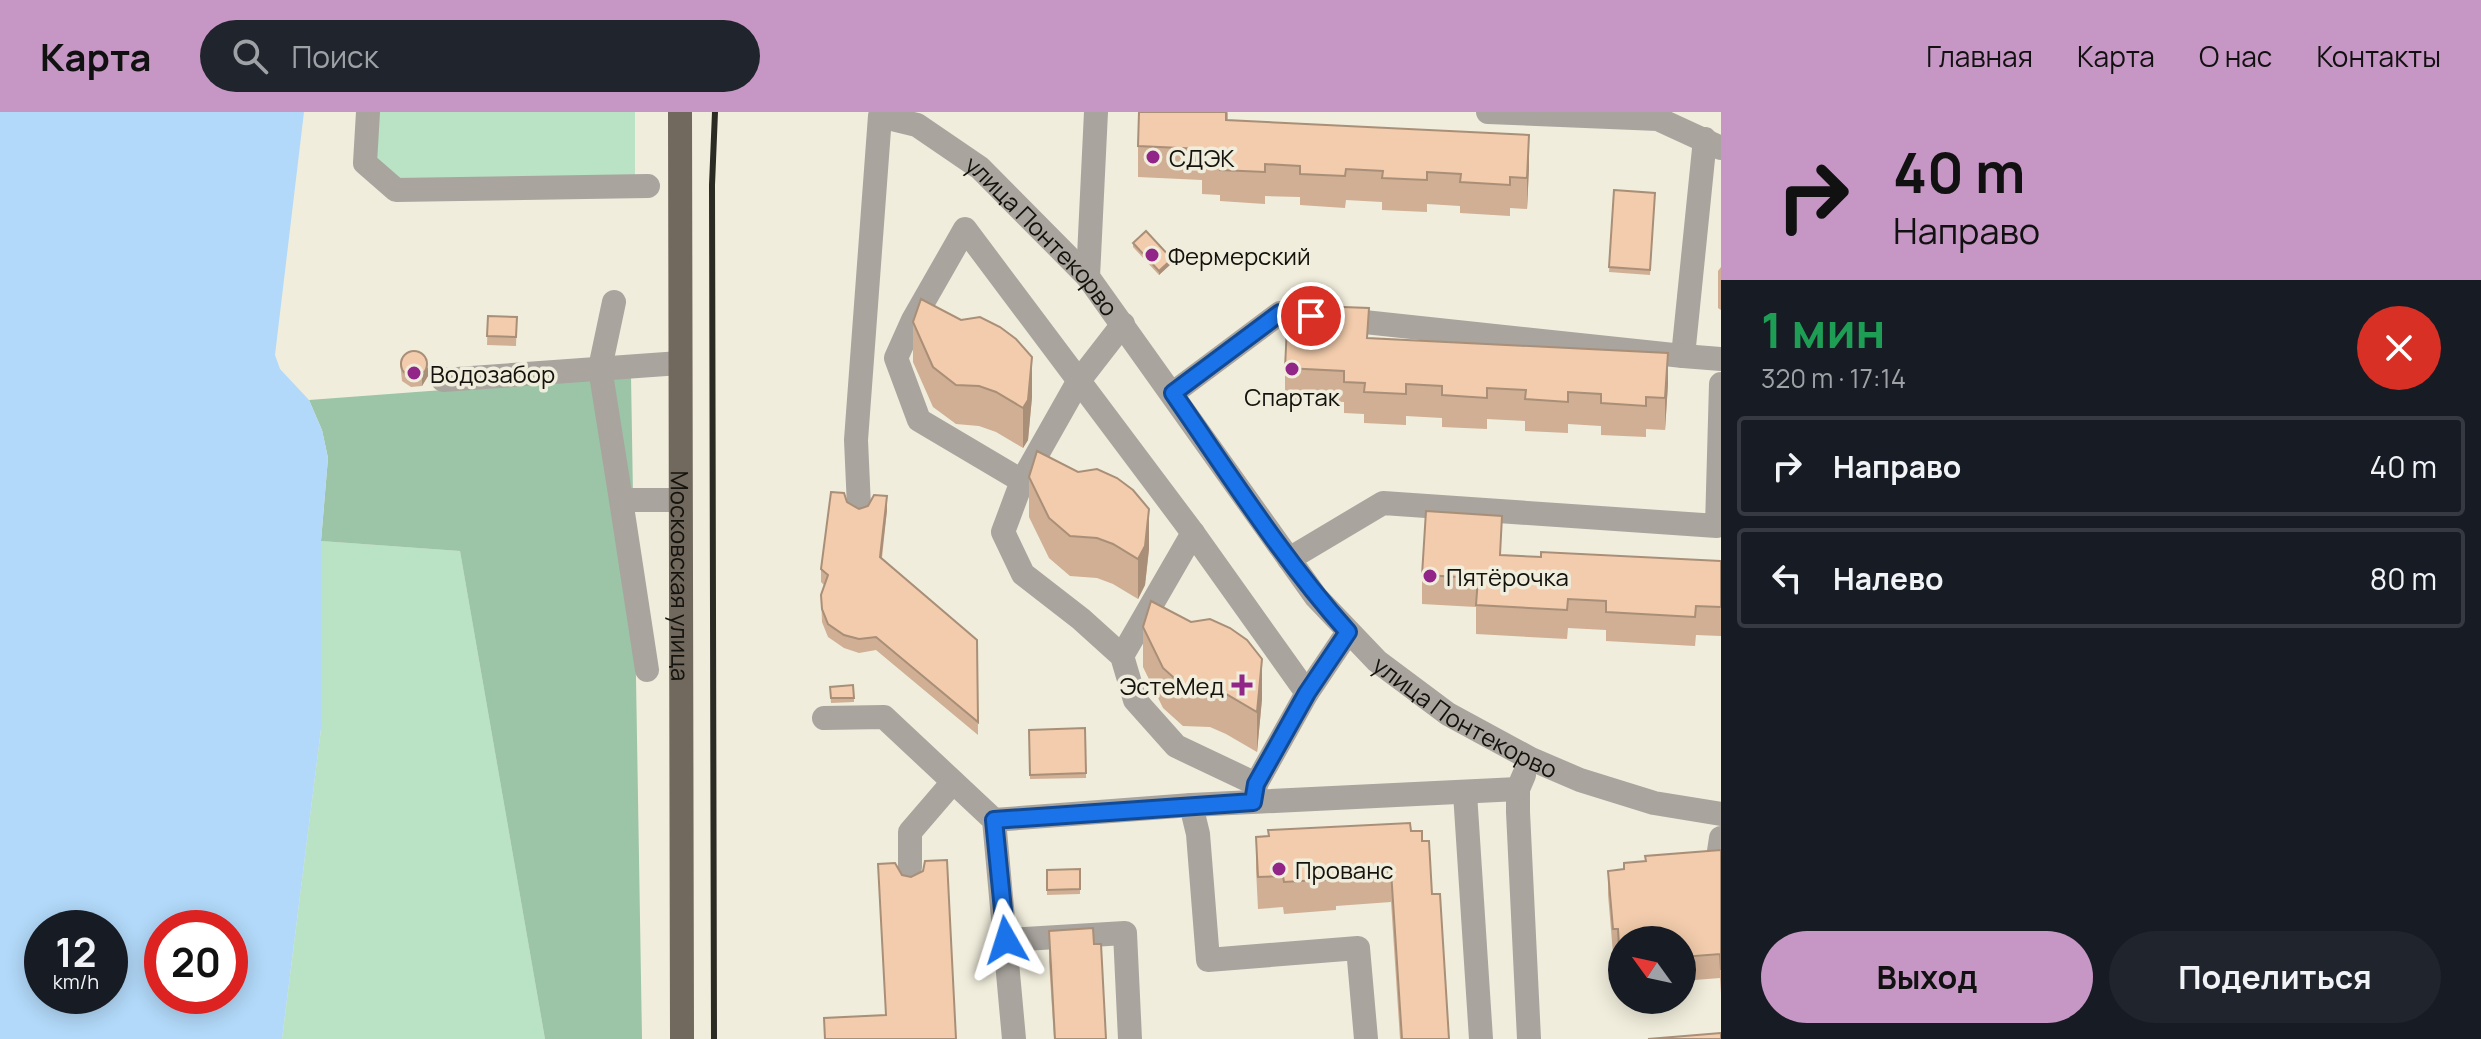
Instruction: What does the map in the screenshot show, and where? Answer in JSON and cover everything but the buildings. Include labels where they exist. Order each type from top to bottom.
[{"type":"main road","name":"Московская улица","points":[[680,112],[682,1039]]},
{"type":"street","points":[[368,112],[365,163],[396,190],[648,186]]},
{"type":"street","points":[[1088,277],[1096,112]]},
{"type":"street","points":[[1488,112],[1658,119],[1713,144],[1683,356]]},
{"type":"street","name":"улица Понтекорво","points":[[859,507],[856,440],[880,116],[917,125],[980,168],[1088,277],[1316,597],[1377,661],[1448,714],[1531,759],[1580,780],[1654,803],[1721,814]]},
{"type":"street","points":[[1022,481],[919,420],[896,358],[913,320],[965,229],[1193,533],[1307,693]]},
{"type":"street","points":[[614,302],[600,368],[647,670]]},
{"type":"street","points":[[1173,393],[1280,313],[1721,359]]},
{"type":"street","points":[[1123,324],[1078,382],[1022,481],[1003,532],[1023,574],[1122,656],[1135,700],[1176,746],[1254,793]]},
{"type":"street","points":[[443,380],[680,363]]},
{"type":"street","points":[[1289,559],[1383,503],[1719,526],[1721,384]]},
{"type":"street","points":[[621,500],[680,500]]},
{"type":"street","points":[[1122,656],[1193,533]]},
{"type":"street","points":[[1254,793],[1307,693],[1348,632]]},
{"type":"street","points":[[824,718],[884,717],[994,820],[1014,1039]]},
{"type":"street","points":[[1529,1039],[1518,789],[1531,759]]},
{"type":"street","points":[[910,867],[910,832],[953,782]]},
{"type":"street","points":[[994,820],[1191,805],[1254,793],[1465,793],[1518,789]]},
{"type":"street","points":[[1465,793],[1481,1039]]},
{"type":"street","points":[[1191,805],[1198,834],[1208,960],[1358,948],[1366,1039]]},
{"type":"street","points":[[1006,940],[1125,933],[1130,1039]]},
{"type":"green space","points":[[378,112],[635,112],[635,176],[400,182],[376,157]]},
{"type":"green space","points":[[631,376],[642,1039],[545,1039],[460,551],[321,541],[328,458],[322,430],[309,400]]},
{"type":"green space","points":[[321,541],[460,551],[545,1039],[282,1039],[321,729]]},
{"type":"water","points":[[0,112],[304,112],[275,355],[280,369],[309,400],[322,430],[328,458],[321,541],[321,729],[282,1039],[0,1039]]},
{"type":"railway","points":[[714,1039],[712,185],[715,112]]},
{"type":"place","name":"СДЭК","points":[[1153,157]]},
{"type":"place","name":"Фермерский","points":[[1152,255]]},
{"type":"place","name":"Спартак","points":[[1292,369]]},
{"type":"place","name":"Водозабор","points":[[414,373]]},
{"type":"place","name":"Пятёрочка","points":[[1430,576]]},
{"type":"place","name":"ЭстеМед","points":[[1242,685]]},
{"type":"place","name":"Прованс","points":[[1279,869]]},
{"type":"route","points":[[1006,940],[994,820],[1253,802],[1256,784],[1307,693],[1348,632],[1316,597],[1173,393],[1280,313],[1311,316]]}]
